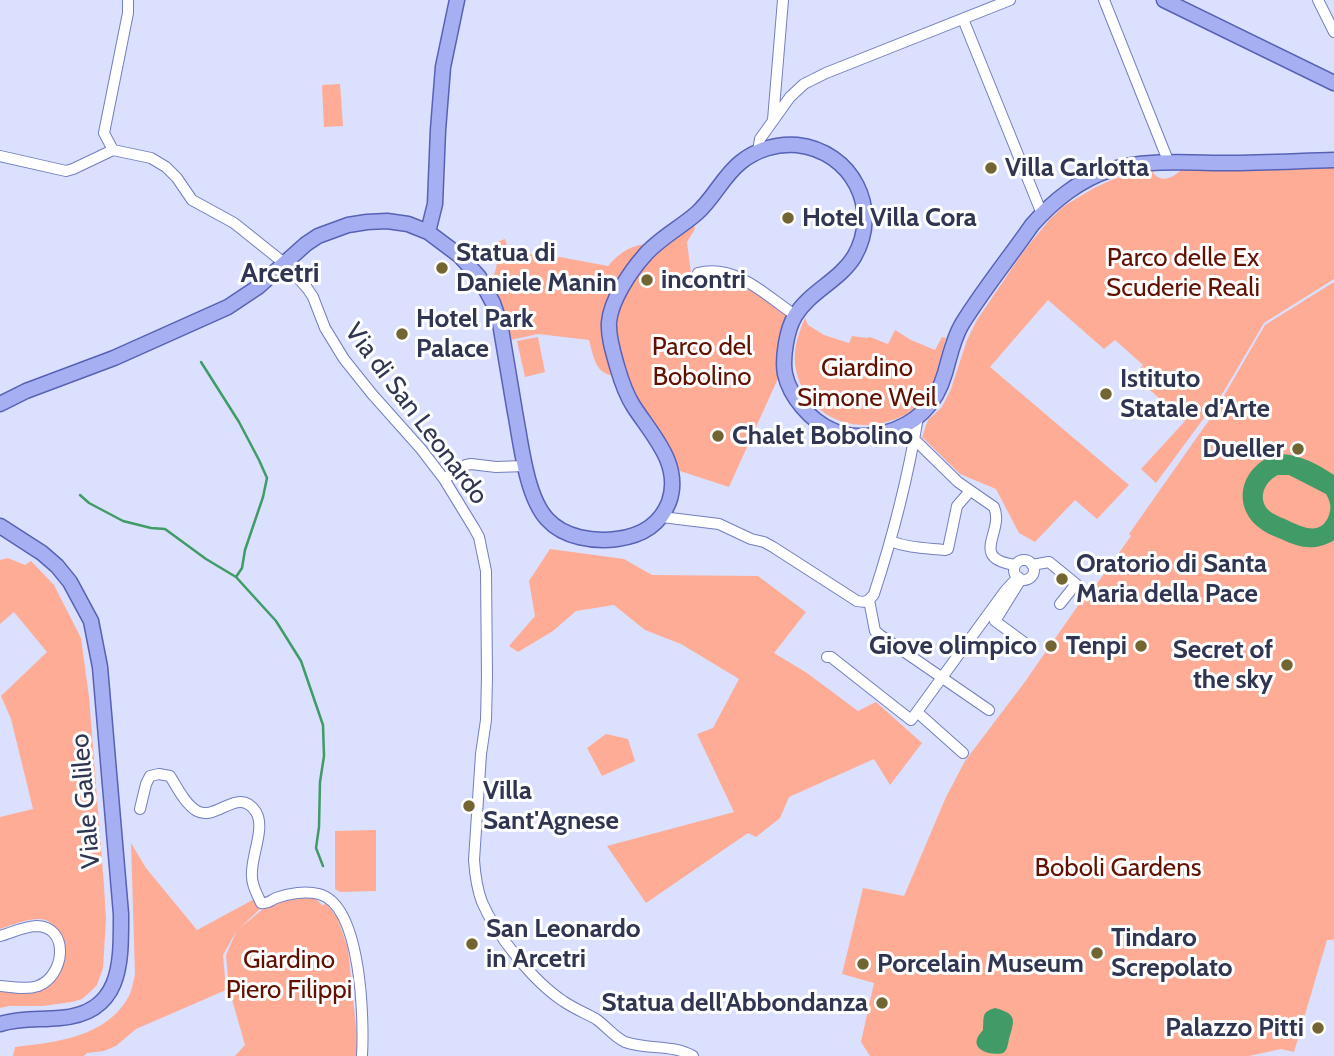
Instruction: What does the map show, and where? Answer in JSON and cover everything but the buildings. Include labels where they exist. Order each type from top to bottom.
[{"type":"main road","points":[[428,232],[435,209],[443,67],[457,0]]},
{"type":"main road","points":[[1164,0],[1334,83]]},
{"type":"main road","points":[[0,404],[26,391],[126,353],[228,307],[258,287],[318,236],[341,227],[367,222],[408,224],[428,232],[460,256],[480,279],[493,303],[500,323],[525,466],[539,508],[548,520],[562,531],[589,538],[618,539],[637,535],[662,517],[673,488],[673,474],[657,438],[632,404],[622,383],[610,339],[609,320],[613,307],[625,283],[648,251],[698,212],[737,165],[758,151],[790,144],[817,149],[840,162],[853,177],[861,194],[865,215],[862,237],[853,258],[795,315],[787,336],[785,373],[791,390],[803,408],[823,426],[837,433],[866,436],[899,428],[918,417],[936,396],[942,386],[952,346],[962,324],[1032,225],[1081,184],[1110,170],[1125,167],[1169,163],[1334,160]]},
{"type":"main road","name":"Viale Galileo","points":[[0,526],[57,566],[70,582],[91,621],[100,667],[121,914],[121,954],[117,978],[107,995],[94,1007],[80,1015],[15,1020],[0,1024]]},
{"type":"street","points":[[0,156],[66,171],[113,150],[104,133],[128,13],[128,0]]},
{"type":"street","points":[[773,121],[783,0]]},
{"type":"street","points":[[758,151],[760,139],[794,92],[811,80],[1010,0]]},
{"type":"street","points":[[1104,0],[1169,163]]},
{"type":"street","points":[[1318,0],[1334,32]]},
{"type":"street","points":[[963,19],[1042,214]]},
{"type":"street","name":"Via di San Leonardo","points":[[113,150],[151,158],[166,167],[192,200],[234,223],[284,263],[313,297],[325,328],[344,359],[444,479],[479,537],[486,571],[486,720],[474,860],[481,901],[516,956],[542,984],[564,1002],[599,1021],[614,1035],[627,1042],[677,1049],[693,1056]]},
{"type":"street","points":[[698,273],[725,271],[795,315]]},
{"type":"street","points":[[662,517],[719,524],[773,547],[858,600],[869,600],[874,594],[890,541],[918,417]]},
{"type":"street","points":[[914,439],[958,482],[996,510],[991,549],[994,558],[1015,565],[1022,560],[1030,562],[1034,569],[1027,579],[1019,578],[1014,573],[1015,565]]},
{"type":"street","points":[[444,479],[471,464],[525,466]]},
{"type":"street","points":[[890,541],[917,548],[945,550],[948,548],[957,506],[970,491]]},
{"type":"street","points":[[1032,565],[1049,562],[1076,584],[1060,604]]},
{"type":"street","points":[[1019,578],[995,621],[1033,649]]},
{"type":"street","points":[[827,657],[831,657],[911,720],[1005,591],[1019,578]]},
{"type":"street","points":[[869,600],[875,631],[989,710]]},
{"type":"street","points":[[917,712],[963,753]]},
{"type":"street","name":"Viale Galileo","points":[[140,809],[150,776],[159,774],[170,776],[190,806],[203,813],[209,814],[234,802],[249,805],[257,815],[260,831],[251,874],[253,887],[261,902],[267,903],[278,897],[301,892],[324,895],[334,904],[351,934],[363,1017],[362,1056]]},
{"type":"street","points":[[0,936],[30,927],[45,928],[56,938],[61,954],[55,972],[44,983],[27,988],[0,985]]},
{"type":"green space","points":[[340,84],[343,126],[324,127],[322,85]]},
{"type":"green space","name":"Parco delle Ex Scuderie Reali","points":[[1334,165],[1334,279],[1264,323],[1224,391],[1156,483],[1141,469],[1185,421],[1134,376],[1143,365],[1115,340],[1104,349],[1048,300],[990,367],[1129,485],[1097,519],[1075,500],[1035,542],[1019,533],[996,489],[960,474],[922,437],[928,420],[942,407],[951,389],[967,340],[977,320],[1023,252],[1064,206],[1116,178],[1151,170],[1158,177],[1166,178],[1182,169]]},
{"type":"green space","name":"Parco del Bobolino","points":[[693,221],[695,229],[687,242],[691,273],[723,268],[794,310],[780,374],[729,487],[680,471],[630,393],[612,324],[617,307],[648,257]]},
{"type":"green space","name":"Parco del Bobolino","points":[[505,239],[512,260],[539,254],[608,266],[627,249],[652,244],[613,297],[617,376],[600,369],[589,340],[538,334],[506,341],[487,286],[496,266],[494,243]]},
{"type":"green space","name":"Boboli Gardens","points":[[1334,282],[1334,938],[1327,940],[1294,1052],[1281,1049],[1249,1056],[870,1056],[861,1042],[874,983],[842,974],[863,888],[904,896],[946,797],[965,761],[1131,536],[1129,534],[1214,413],[1265,325]]},
{"type":"green space","name":"Giardino Simone Weil","points":[[805,318],[808,325],[824,335],[849,343],[852,336],[870,337],[888,344],[895,330],[935,350],[942,337],[946,338],[928,393],[914,409],[893,420],[862,425],[833,418],[820,410],[810,399],[801,386],[796,370],[796,343]]},
{"type":"green space","points":[[538,337],[545,372],[525,377],[517,341]]},
{"type":"green space","points":[[550,549],[624,559],[652,575],[758,576],[806,612],[774,653],[807,673],[858,711],[876,702],[922,743],[890,785],[874,759],[789,797],[780,818],[756,837],[748,833],[646,903],[607,846],[734,812],[697,734],[713,728],[739,679],[681,644],[645,630],[614,605],[576,611],[553,631],[518,652],[509,646],[535,616],[529,581]]},
{"type":"green space","points":[[8,558],[25,565],[31,561],[54,585],[81,638],[89,697],[106,919],[103,968],[97,985],[82,999],[43,1006],[0,1008],[0,990],[52,982],[61,968],[64,956],[60,934],[46,920],[29,920],[0,929],[0,817],[33,809],[11,719],[1,696],[47,652],[14,612],[0,624],[0,560]]},
{"type":"green space","points":[[606,734],[628,739],[635,761],[602,776],[587,748]]},
{"type":"green space","points":[[376,830],[376,891],[340,892],[335,889],[335,831]]},
{"type":"green space","name":"Giardino Piero Filippi","points":[[131,843],[146,868],[197,930],[260,896],[264,905],[239,929],[264,908],[298,895],[313,896],[322,905],[327,904],[338,919],[348,949],[359,1056],[235,1056],[245,1045],[229,989],[226,955],[237,930],[223,955],[226,990],[136,1029],[116,1046],[104,1051],[87,1053],[84,1056],[13,1056],[15,1047],[47,1043],[94,1029],[120,1010],[129,996],[135,975]]},
{"type":"shaded area","points":[[1277,454],[1292,455],[1314,463],[1334,475],[1333,541],[1313,547],[1294,545],[1257,526],[1244,506],[1244,484],[1256,466]],"holes":[[[1278,475],[1289,475],[1326,494],[1330,509],[1326,522],[1321,526],[1305,527],[1276,515],[1267,508],[1263,492],[1268,482]]]},
{"type":"shaded area","points":[[995,1008],[1011,1015],[1013,1022],[1006,1049],[999,1054],[985,1052],[977,1043],[983,1030],[985,1013]]},
{"type":"waterway","points":[[201,362],[239,422],[267,478],[242,568],[236,577]]},
{"type":"waterway","points":[[80,495],[89,503],[123,521],[165,529],[236,577],[276,621],[301,661],[323,725],[324,756],[316,848],[323,866]]},
{"type":"place","name":"Villa Carlotta","points":[[991,168]]},
{"type":"place","name":"Hotel Villa Cora","points":[[788,218]]},
{"type":"place","name":"Statua di Daniele Manin","points":[[442,268]]},
{"type":"place","name":"incontri","points":[[647,280]]},
{"type":"place","name":"Hotel Park Palace","points":[[402,334]]},
{"type":"place","name":"Istituto Statale d'Arte","points":[[1106,394]]},
{"type":"place","name":"Chalet Bobolino","points":[[718,436]]},
{"type":"place","name":"Dueller","points":[[1298,449]]},
{"type":"place","name":"Oratorio di Santa Maria della Pace","points":[[1062,579]]},
{"type":"place","name":"Giove olimpico","points":[[1051,646]]},
{"type":"place","name":"Tenpi","points":[[1141,646]]},
{"type":"place","name":"Secret of the sky","points":[[1287,665]]},
{"type":"place","name":"Villa Sant'Agnese","points":[[469,806]]},
{"type":"place","name":"San Leonardo in Arcetri","points":[[472,944]]},
{"type":"place","name":"Tindaro Screpolato","points":[[1097,953]]},
{"type":"place","name":"Porcelain Museum","points":[[863,964]]},
{"type":"place","name":"Statua dell'Abbondanza","points":[[882,1003]]},
{"type":"place","name":"Palazzo Pitti","points":[[1318,1028]]},
{"type":"district","name":"Arcetri","points":[[280,274]]}]
